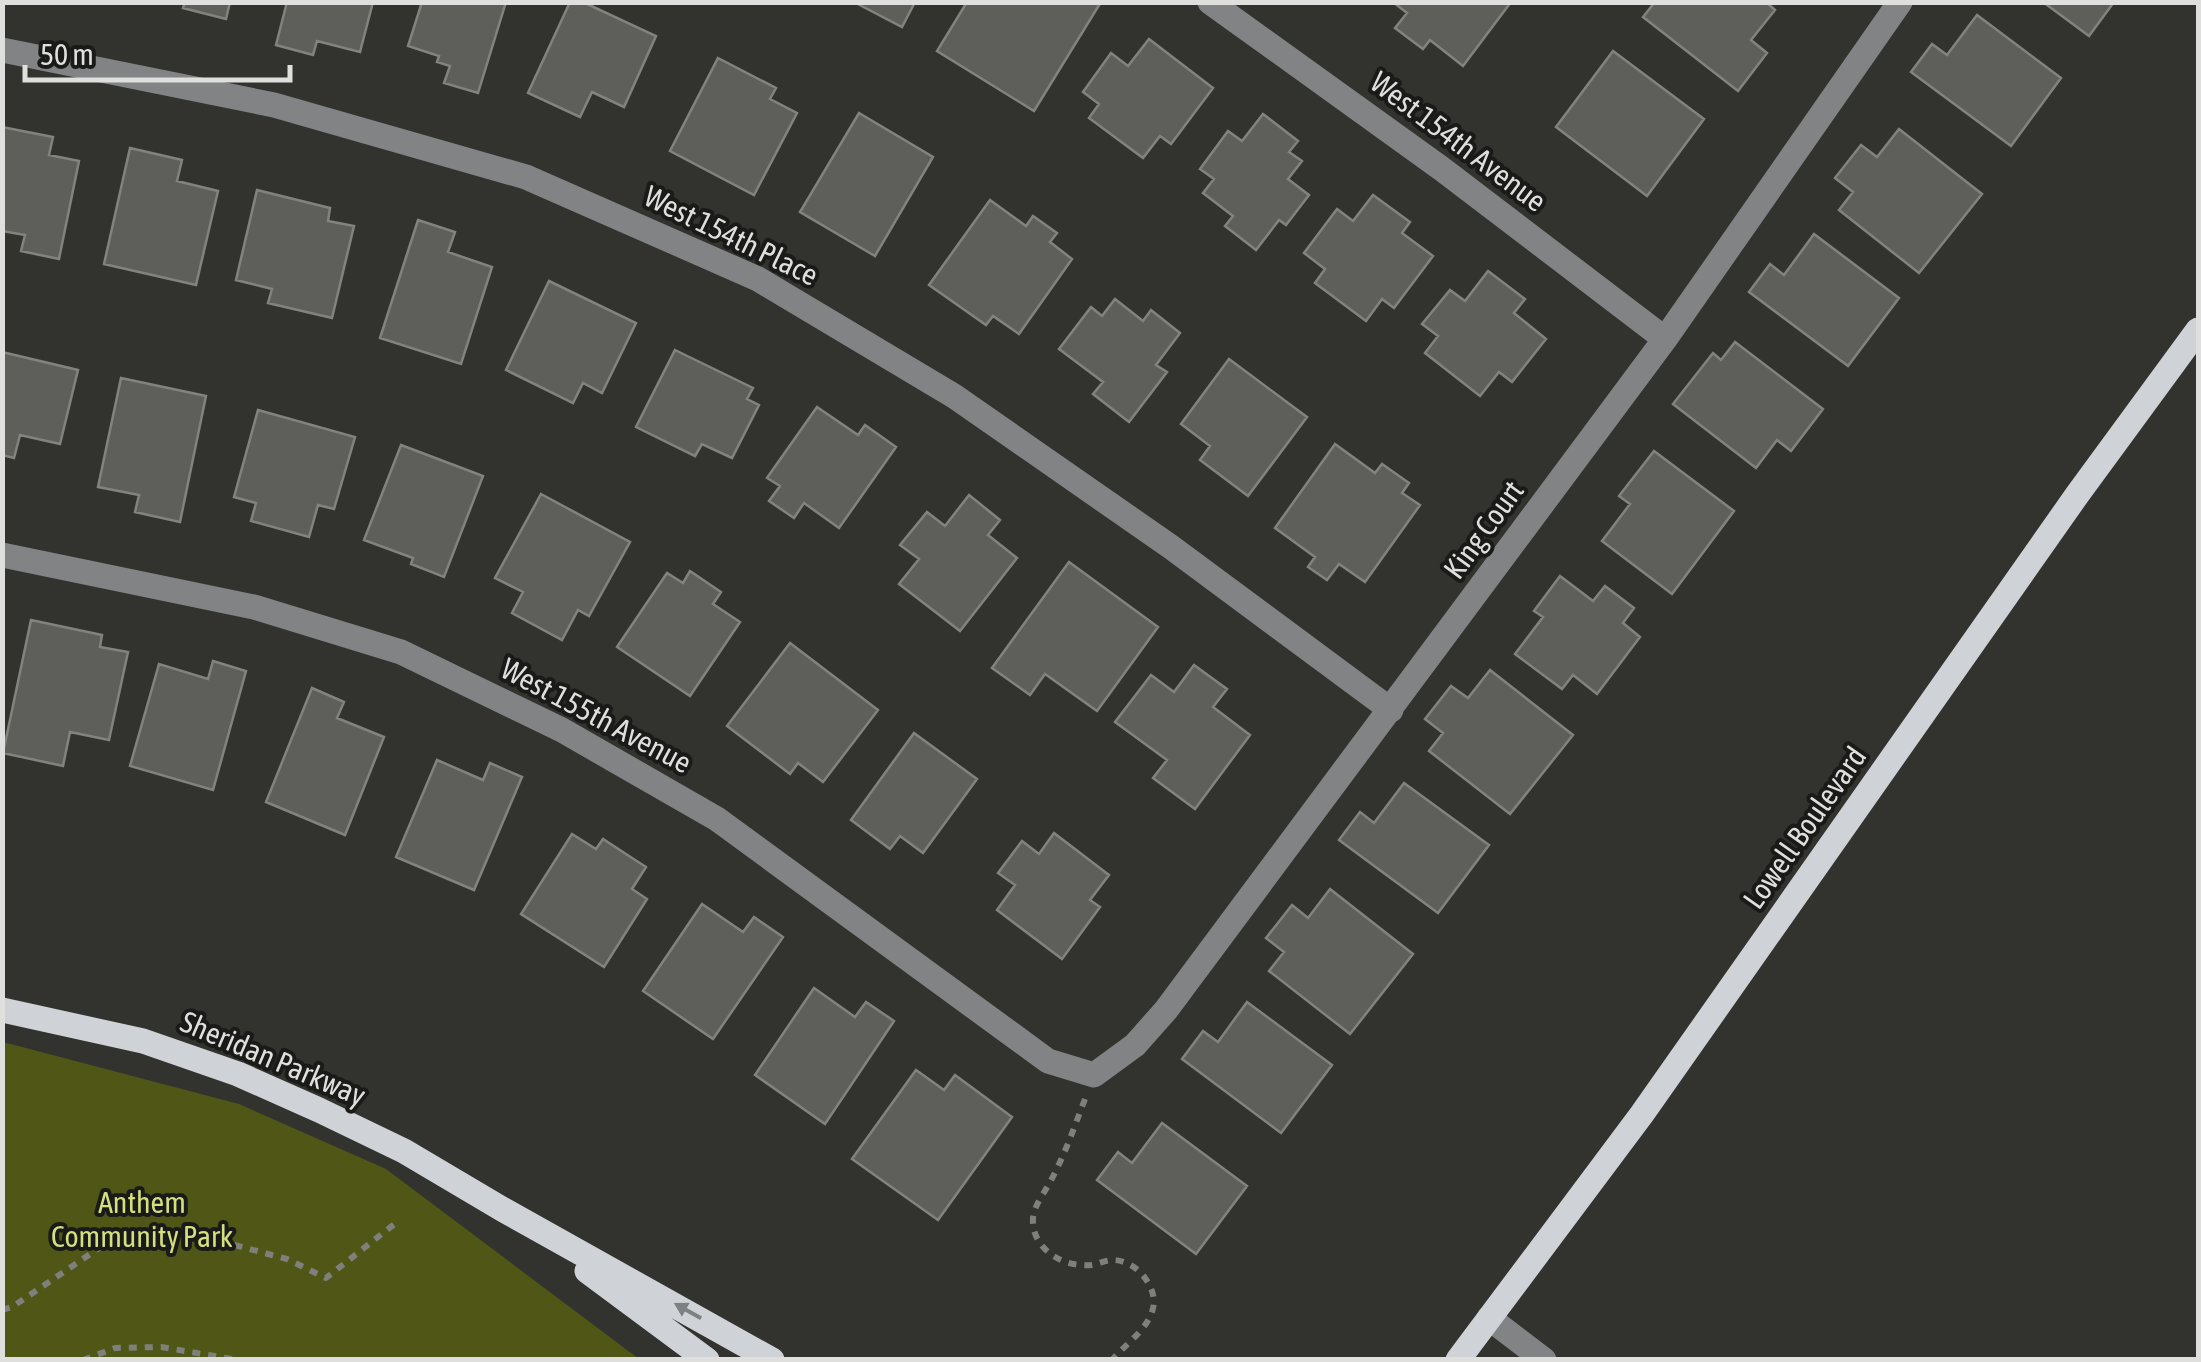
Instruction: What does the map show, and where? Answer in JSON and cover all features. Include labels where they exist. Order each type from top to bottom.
[{"type":"main road","name":"Lowell Boulevard","points":[[1458,1360],[1642,1114],[2077,494],[2198,330]]},
{"type":"main road","name":"Sheridan Parkway","points":[[2,1010],[143,1041],[238,1074],[404,1152],[772,1360]]},
{"type":"main road","name":"Sheridan Parkway","points":[[502,1209],[707,1360]]},
{"type":"street","name":"West 154th Avenue","points":[[1210,2],[1442,169],[1665,339]]},
{"type":"street","name":"King Court","points":[[1094,1075],[1135,1045],[1166,1010],[1665,339],[1900,2]]},
{"type":"street","name":"West 154th Place","points":[[2,50],[274,105],[526,178],[758,279],[954,396],[1171,547],[1391,710]]},
{"type":"street","name":"West 155th Avenue","points":[[2,555],[254,606],[401,652],[562,730],[717,819],[1048,1061],[1094,1075]]},
{"type":"street","points":[[1489,1318],[1544,1360]]},
{"type":"path","points":[[1094,1075],[1033,1220],[1038,1241],[1055,1258],[1072,1265],[1113,1260],[1131,1264],[1152,1289],[1153,1309],[1144,1328],[1112,1360]]},
{"type":"path","points":[[2,1310],[114,1238],[151,1231],[212,1238],[287,1260],[326,1278],[397,1222]]},
{"type":"path","points":[[83,1360],[115,1348],[161,1347],[238,1360]]},
{"type":"green space","name":"Anthem Community Park","points":[[3,1042],[239,1104],[386,1169],[639,1359],[3,1359]]},
{"type":"building","points":[[185,2],[230,2],[226,19],[183,8]]},
{"type":"building","points":[[287,2],[373,2],[360,52],[317,41],[313,55],[276,45]]},
{"type":"building","points":[[422,2],[506,2],[478,93],[444,83],[450,66],[437,62],[439,56],[408,46]]},
{"type":"building","points":[[570,2],[583,2],[656,36],[624,107],[592,92],[580,117],[528,93]]},
{"type":"building","points":[[854,2],[915,2],[902,27]]},
{"type":"building","points":[[967,2],[1101,2],[1034,111],[937,51]]},
{"type":"building","points":[[1393,2],[1511,2],[1463,66],[1430,40],[1423,49],[1395,28],[1407,13]]},
{"type":"building","points":[[1655,2],[1766,2],[1775,10],[1751,40],[1767,53],[1738,91],[1643,17]]},
{"type":"building","points":[[2043,2],[2114,2],[2089,36]]},
{"type":"building","points":[[1977,15],[2061,78],[2011,146],[1911,72],[1932,44],[1947,55]]},
{"type":"building","points":[[1149,39],[1213,88],[1171,144],[1160,136],[1143,158],[1089,118],[1099,104],[1083,92],[1111,53],[1128,66]]},
{"type":"building","points":[[1613,51],[1704,119],[1647,196],[1556,127]]},
{"type":"building","points":[[718,58],[776,88],[770,99],[797,113],[754,195],[670,151]]},
{"type":"building","points":[[859,113],[933,157],[875,256],[800,212]]},
{"type":"building","points":[[1263,114],[1298,141],[1289,152],[1302,161],[1288,179],[1309,195],[1286,225],[1279,220],[1256,250],[1225,226],[1233,216],[1203,193],[1214,179],[1200,169],[1228,131],[1242,141]]},
{"type":"building","points":[[2,127],[53,137],[49,155],[79,161],[59,259],[21,251],[25,235],[2,231]]},
{"type":"building","points":[[1899,129],[1982,194],[1919,273],[1839,210],[1853,192],[1835,178],[1861,145],[1877,157]]},
{"type":"building","points":[[130,148],[182,160],[177,181],[218,191],[196,285],[104,264]]},
{"type":"building","points":[[257,190],[330,208],[328,221],[354,226],[332,318],[268,303],[272,289],[236,280]]},
{"type":"building","points":[[1373,195],[1410,222],[1402,233],[1433,256],[1394,308],[1382,299],[1366,321],[1315,283],[1325,269],[1304,253],[1337,209],[1353,221]]},
{"type":"building","points":[[990,200],[1026,226],[1033,216],[1057,233],[1050,242],[1072,259],[1019,334],[993,316],[986,325],[929,285]]},
{"type":"building","points":[[418,220],[455,232],[448,252],[492,267],[461,364],[380,338]]},
{"type":"building","points":[[1814,234],[1899,298],[1848,366],[1749,292],[1770,264],[1784,275]]},
{"type":"building","points":[[1488,271],[1525,299],[1514,313],[1546,339],[1512,382],[1499,372],[1480,396],[1425,353],[1438,336],[1422,324],[1450,290],[1465,301]]},
{"type":"building","points":[[549,281],[636,323],[602,393],[583,383],[573,403],[506,370]]},
{"type":"building","points":[[1115,299],[1143,321],[1151,310],[1180,333],[1156,365],[1167,372],[1129,422],[1093,394],[1103,382],[1059,349],[1091,307],[1102,316]]},
{"type":"building","points":[[1735,342],[1823,409],[1791,451],[1777,440],[1756,468],[1673,404],[1713,353],[1721,360]]},
{"type":"building","points":[[675,350],[753,388],[747,399],[759,405],[732,458],[702,444],[695,456],[636,427]]},
{"type":"building","points":[[2,352],[78,370],[60,444],[20,435],[14,458],[2,455]]},
{"type":"building","points":[[1229,359],[1307,417],[1248,496],[1200,460],[1210,446],[1181,424]]},
{"type":"building","points":[[121,378],[206,396],[180,522],[135,512],[139,495],[98,487]]},
{"type":"building","points":[[817,407],[858,435],[865,425],[896,447],[839,528],[804,503],[794,518],[769,501],[780,486],[767,478]]},
{"type":"building","points":[[258,410],[355,437],[334,509],[318,505],[309,537],[251,521],[256,503],[234,497]]},
{"type":"building","points":[[1335,444],[1375,473],[1382,464],[1409,483],[1402,493],[1420,505],[1365,582],[1339,564],[1327,580],[1308,567],[1315,557],[1275,528]]},
{"type":"building","points":[[401,445],[483,476],[444,577],[411,564],[413,558],[364,540]]},
{"type":"building","points":[[1654,451],[1734,511],[1672,594],[1602,541],[1630,504],[1619,496]]},
{"type":"building","points":[[541,494],[630,542],[589,616],[578,610],[562,640],[512,613],[523,592],[495,578]]},
{"type":"building","points":[[969,495],[1000,520],[988,535],[1017,558],[960,631],[899,584],[919,559],[900,545],[927,512],[945,526]]},
{"type":"building","points":[[1069,562],[1158,627],[1097,711],[1045,674],[1030,695],[992,668]]},
{"type":"building","points":[[690,571],[721,592],[713,604],[740,622],[690,696],[617,647],[667,573],[683,583]]},
{"type":"building","points":[[1560,576],[1593,601],[1605,586],[1634,608],[1623,623],[1640,637],[1597,694],[1573,675],[1562,689],[1515,654],[1543,617],[1534,611]]},
{"type":"building","points":[[31,620],[102,635],[100,647],[128,652],[109,740],[70,732],[63,766],[3,753]]},
{"type":"building","points":[[790,643],[878,710],[823,782],[798,763],[790,774],[727,726]]},
{"type":"building","points":[[213,661],[246,671],[213,790],[130,766],[159,664],[208,679]]},
{"type":"building","points":[[1194,665],[1227,689],[1213,707],[1250,735],[1195,809],[1153,778],[1167,760],[1115,722],[1151,675],[1174,692]]},
{"type":"building","points":[[1490,670],[1573,735],[1510,814],[1429,751],[1443,733],[1425,719],[1451,686],[1468,698]]},
{"type":"building","points":[[312,688],[344,702],[337,718],[384,737],[345,835],[266,802]]},
{"type":"building","points":[[914,733],[977,779],[923,853],[900,836],[890,849],[851,820]]},
{"type":"building","points":[[437,760],[483,780],[490,763],[522,777],[474,890],[396,857]]},
{"type":"building","points":[[1404,783],[1489,845],[1438,913],[1339,840],[1360,812],[1374,823]]},
{"type":"building","points":[[1054,833],[1109,875],[1090,900],[1100,907],[1062,959],[997,910],[1015,885],[998,873],[1022,841],[1039,854]]},
{"type":"building","points":[[572,834],[596,849],[603,839],[646,867],[632,889],[647,899],[604,967],[521,914]]},
{"type":"building","points":[[1330,889],[1413,954],[1350,1034],[1269,971],[1284,952],[1266,938],[1292,905],[1308,918]]},
{"type":"building","points":[[702,904],[743,932],[754,917],[783,937],[713,1039],[643,991]]},
{"type":"building","points":[[814,988],[855,1017],[866,1002],[894,1021],[825,1124],[755,1075]]},
{"type":"building","points":[[1247,1002],[1332,1065],[1281,1133],[1182,1059],[1203,1031],[1218,1042]]},
{"type":"building","points":[[916,1070],[944,1090],[955,1075],[1012,1117],[938,1220],[852,1159]]},
{"type":"building","points":[[1162,1123],[1247,1186],[1196,1254],[1097,1180],[1118,1152],[1132,1163]]}]
